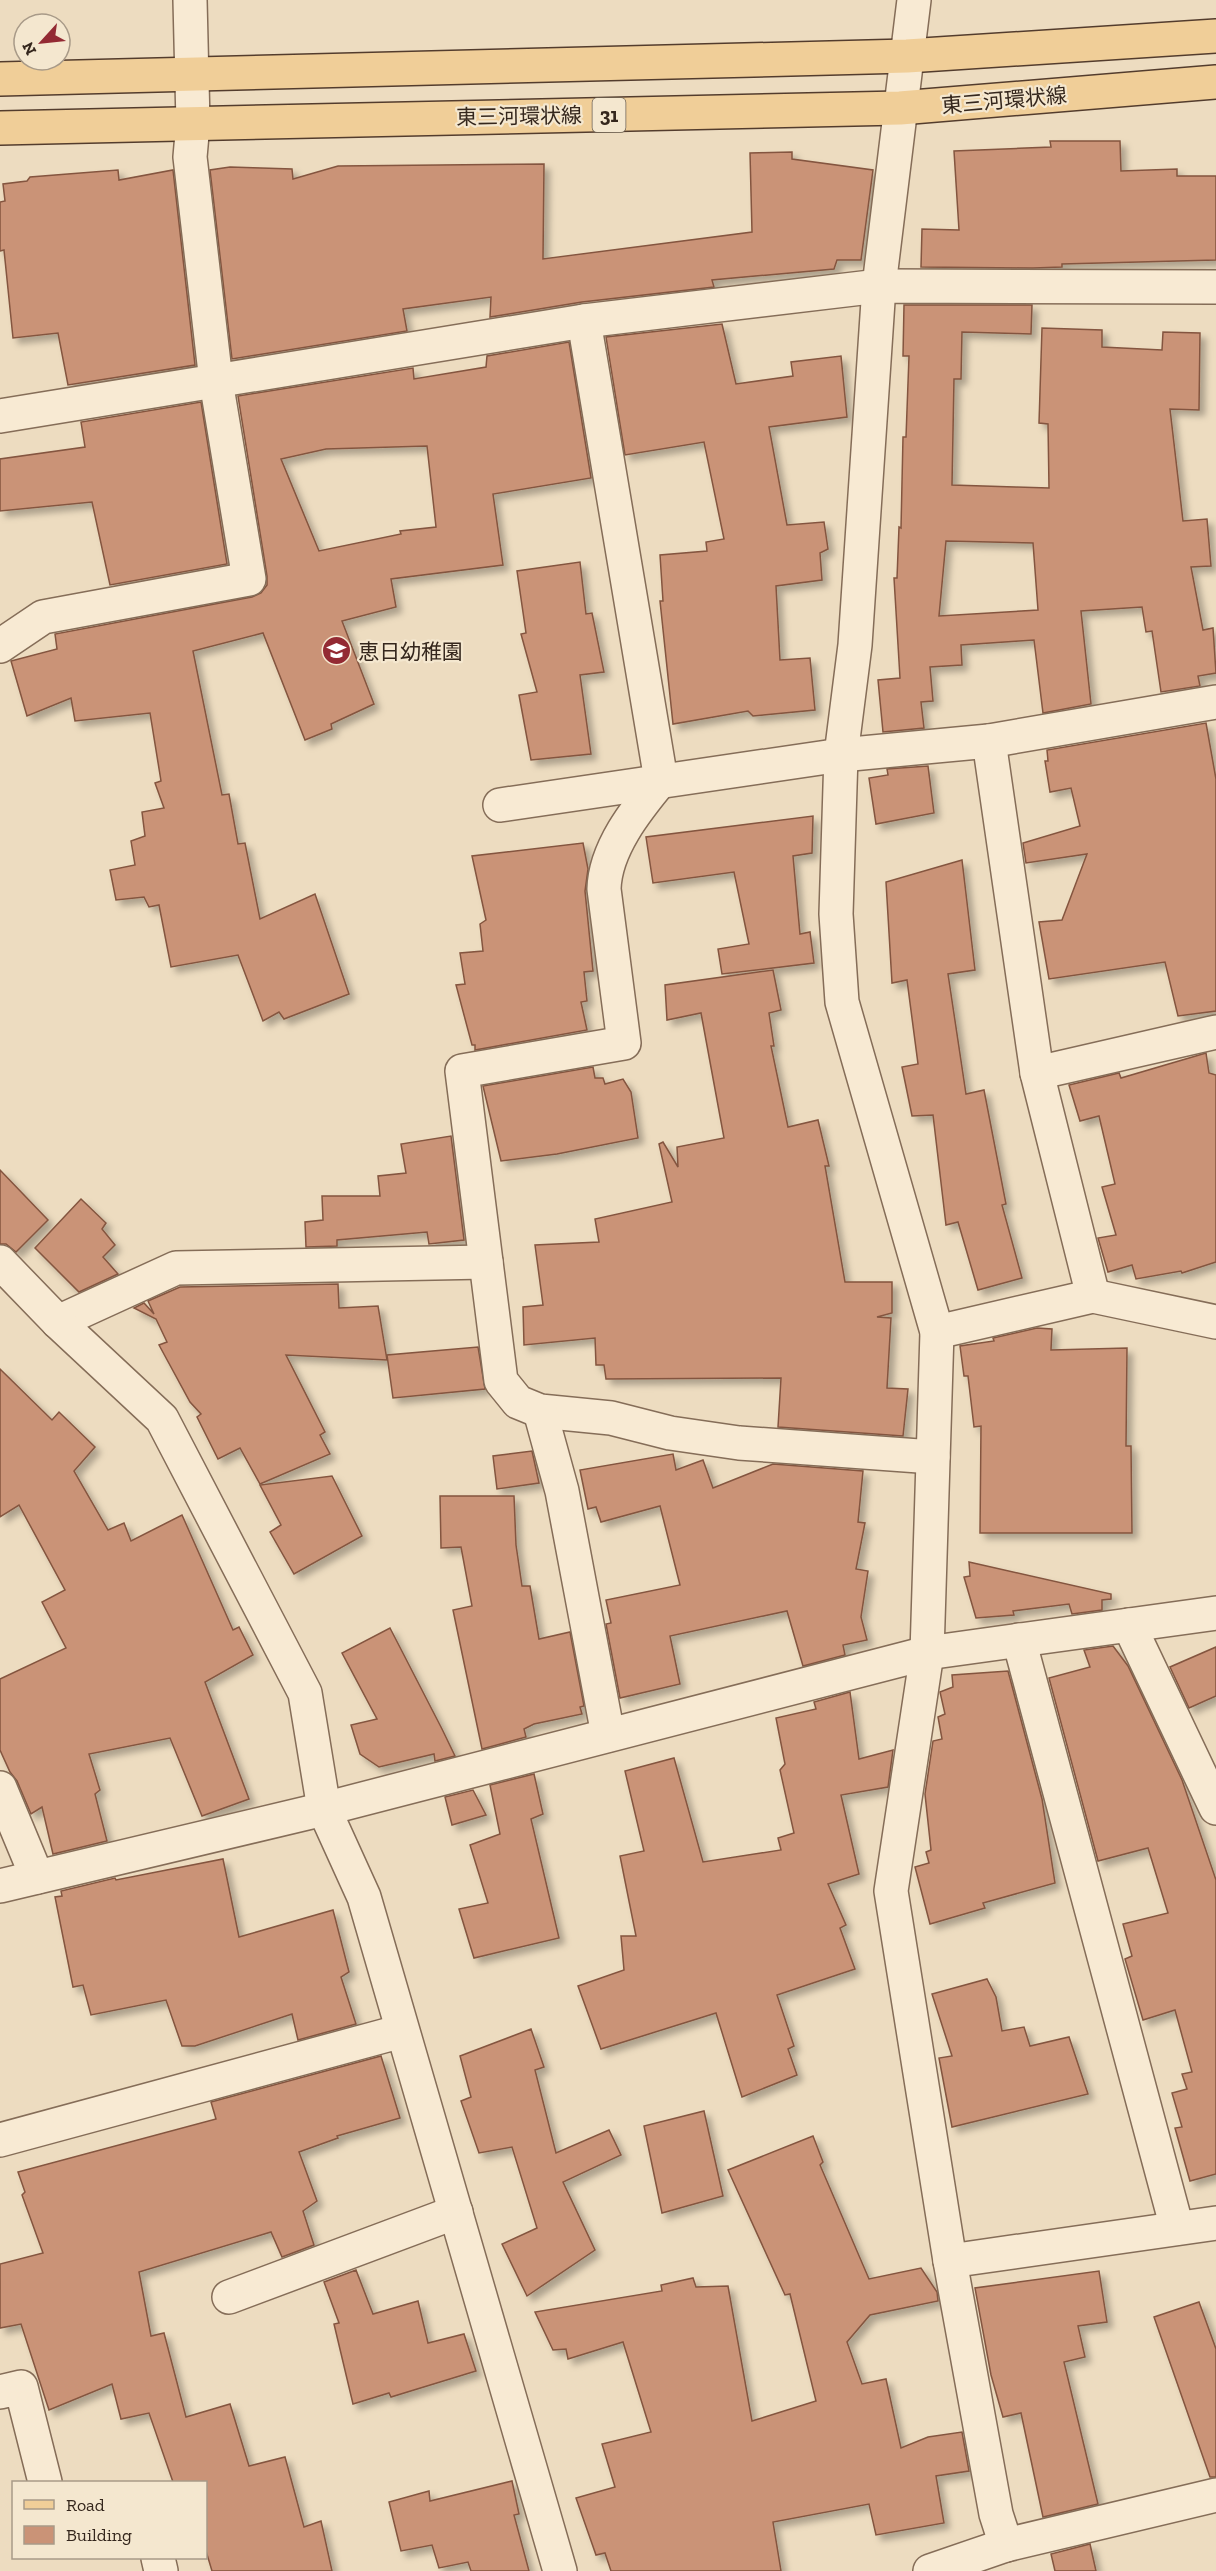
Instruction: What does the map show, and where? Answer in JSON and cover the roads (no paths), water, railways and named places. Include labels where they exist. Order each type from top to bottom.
[{"type":"main road","points":[[0,79],[192,76],[907,56],[1216,36]]},
{"type":"main road","name":"東三河環状線","points":[[0,128],[900,108],[1216,82]]},
{"type":"street","points":[[0,646],[43,617],[249,579],[216,381],[190,157],[193,123],[190,0]]},
{"type":"street","points":[[914,0],[879,286],[855,645],[841,755],[836,914],[842,1002],[937,1332],[927,1653],[891,1891],[950,2260],[996,2514],[1006,2545]]},
{"type":"street","points":[[0,416],[584,321],[879,286],[1216,287]]},
{"type":"street","points":[[584,321],[661,780],[635,812],[605,872],[604,889],[624,1043],[462,1071],[501,1381],[518,1402],[540,1411],[610,1418],[670,1433],[739,1443],[933,1457]]},
{"type":"street","points":[[500,805],[841,755],[989,741],[1216,702]]},
{"type":"street","points":[[989,741],[1036,1073],[1093,1296]]},
{"type":"street","points":[[1036,1073],[1216,1032]]},
{"type":"street","points":[[0,1262],[58,1322],[162,1419],[304,1693],[324,1809],[364,1897],[560,2571]]},
{"type":"street","points":[[58,1322],[176,1268],[486,1262]]},
{"type":"street","points":[[937,1332],[1093,1296],[1216,1322]]},
{"type":"street","points":[[540,1411],[562,1491],[608,1735]]},
{"type":"street","points":[[0,1886],[324,1809],[927,1653],[1216,1613]]},
{"type":"street","points":[[1130,1626],[1216,1808]]},
{"type":"street","points":[[1019,1640],[1177,2228]]},
{"type":"street","points":[[0,1788],[37,1877]]},
{"type":"street","points":[[0,2140],[402,2031]]},
{"type":"street","points":[[229,2297],[456,2212]]},
{"type":"street","points":[[950,2260],[1216,2223]]},
{"type":"street","points":[[0,2392],[21,2386],[45,2481]]},
{"type":"street","points":[[930,2571],[1006,2545],[1216,2495]]},
{"type":"place","name":"恵日幼稚園","points":[[337,651]]}]
